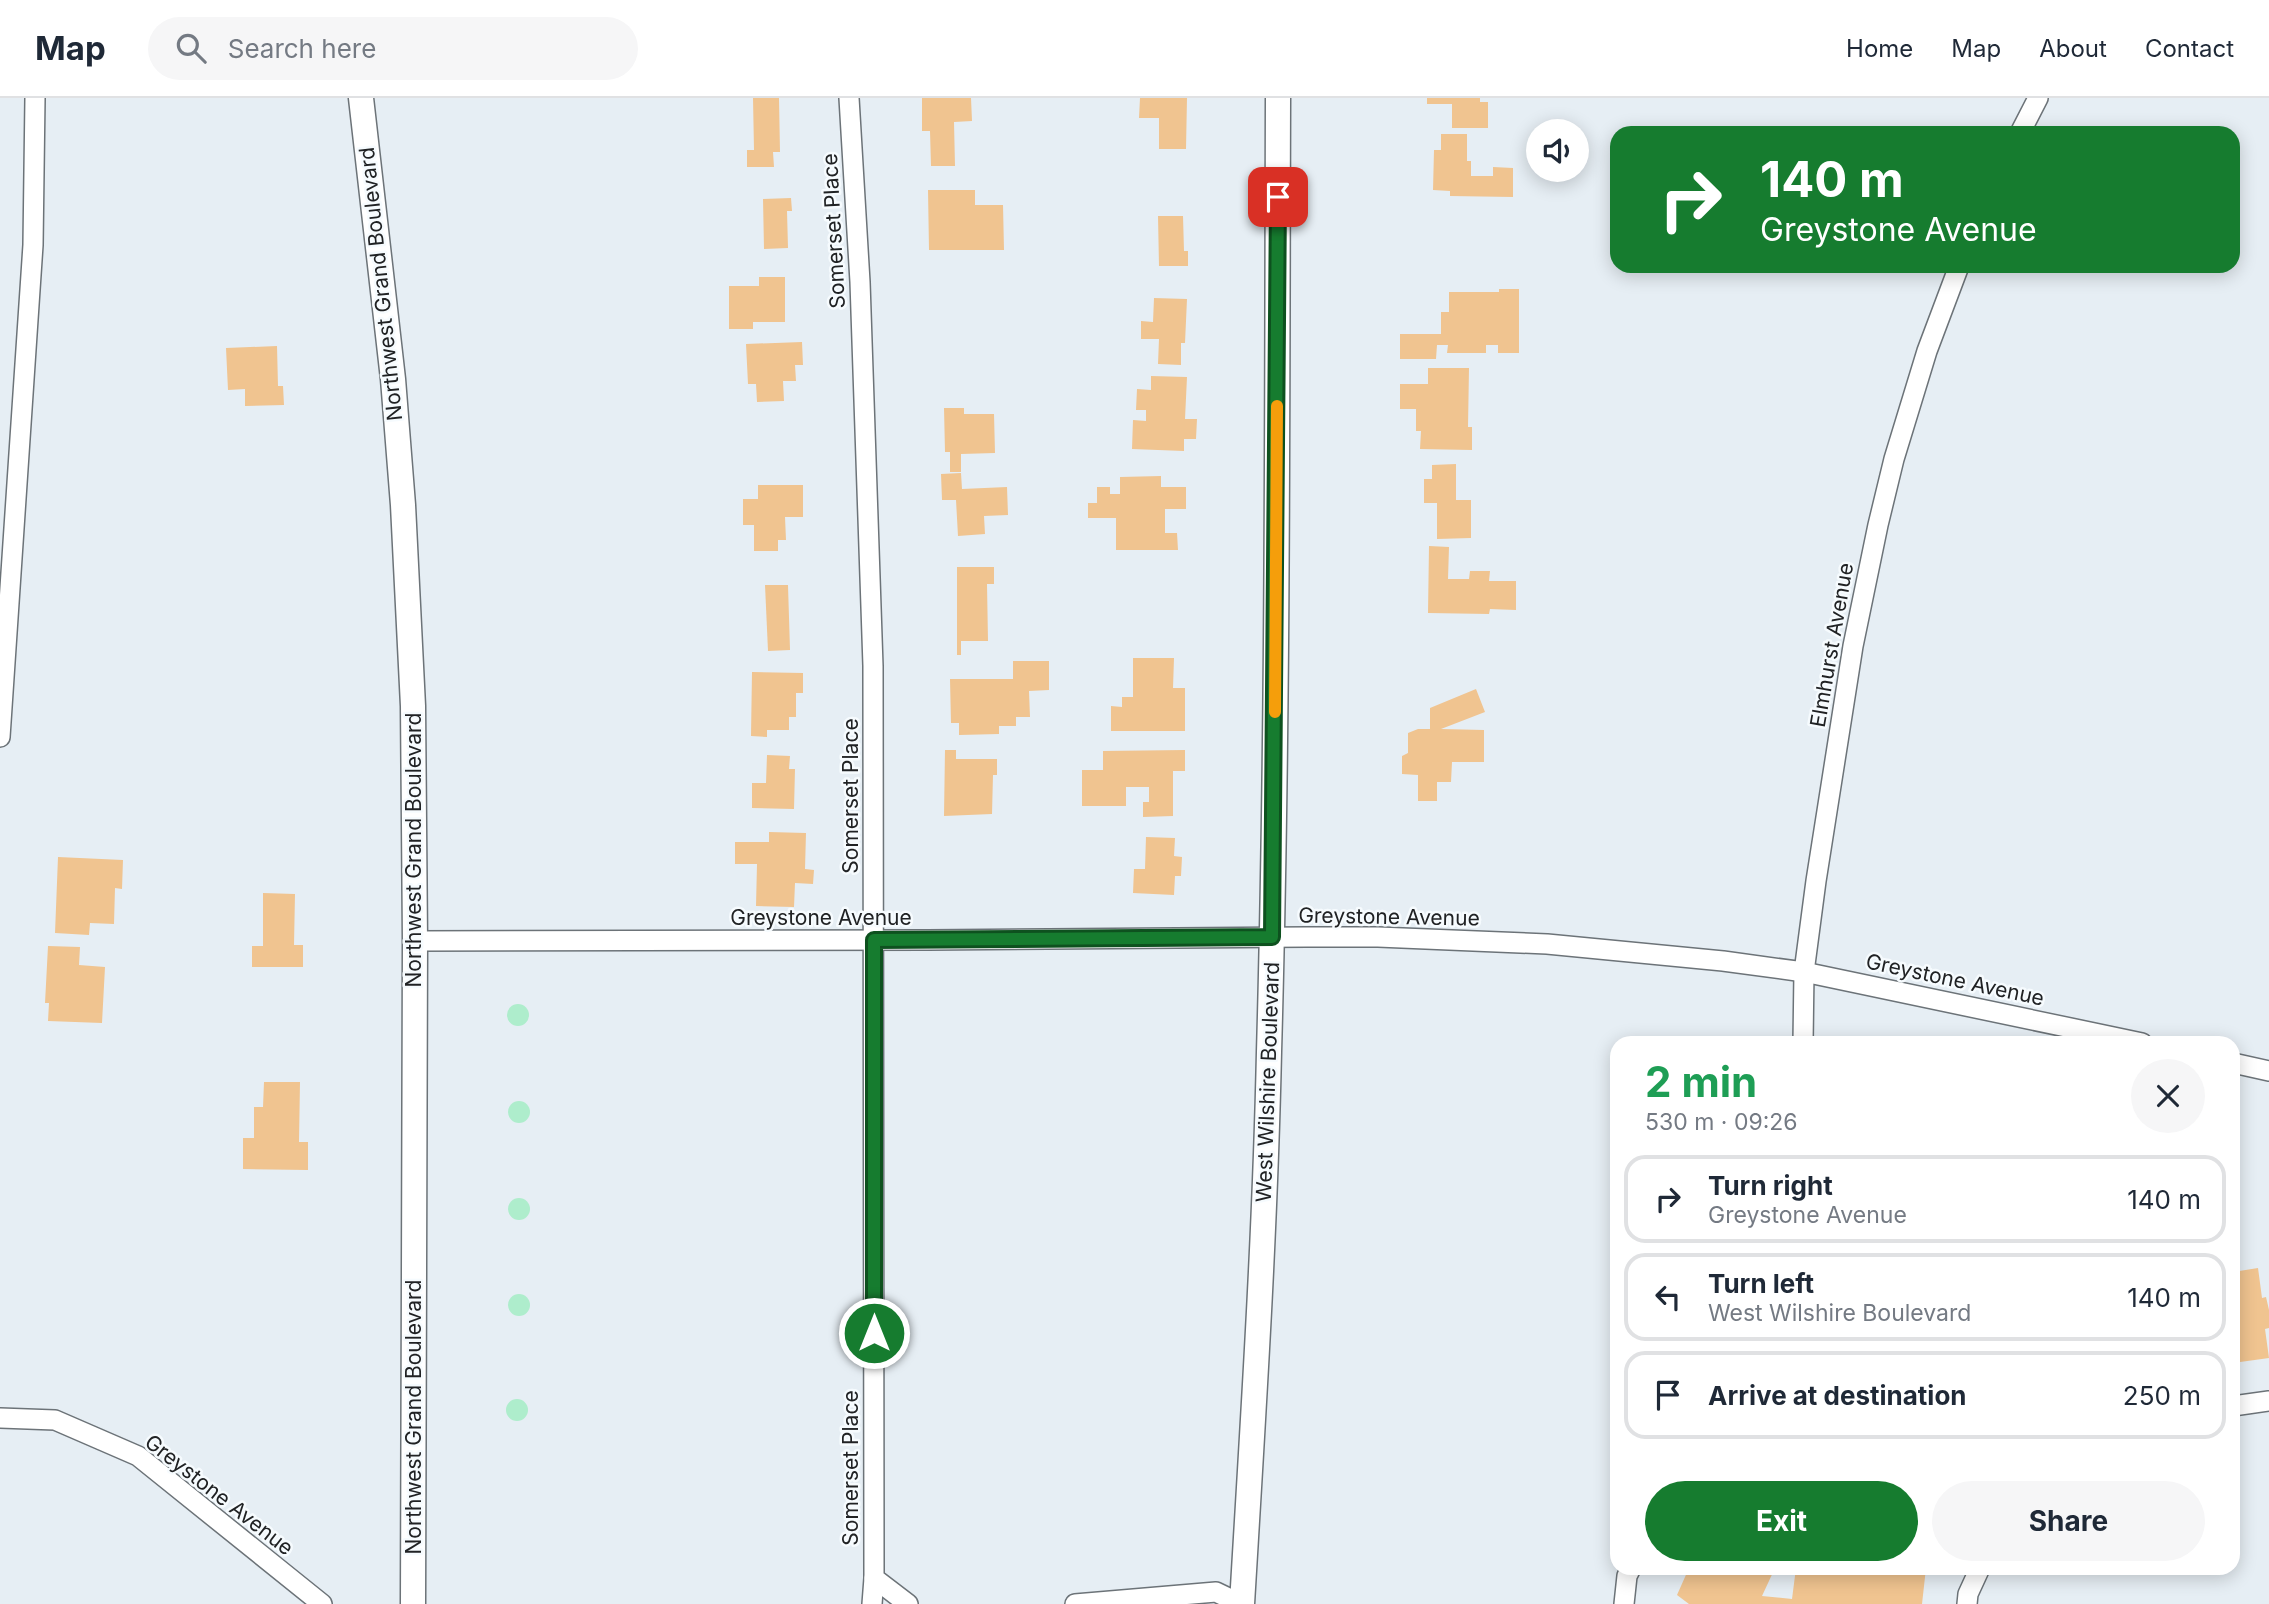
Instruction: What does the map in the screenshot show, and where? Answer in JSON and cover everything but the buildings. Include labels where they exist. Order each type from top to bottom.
[{"type":"street","points":[[0,737],[33,245],[35,98]]},
{"type":"street","name":"Northwest Grand Boulevard","points":[[361,98],[388,337],[403,505],[413,706],[413,1604]]},
{"type":"street","name":"Somerset Place","points":[[849,98],[860,282],[873,666],[872,1604]]},
{"type":"street","name":"West Wilshire Boulevard","points":[[1242,1604],[1262,1263],[1272,937],[1278,98]]},
{"type":"street","points":[[2024,126],[2038,98]]},
{"type":"street","name":"Elmhurst Avenue","points":[[1803,1036],[1804,972],[1816,881],[1851,660],[1878,524],[1894,459],[1927,351],[1956,273]]},
{"type":"street","name":"Greystone Avenue","points":[[415,941],[1378,937],[1547,944],[1723,961],[1804,972],[2109,1036]]},
{"type":"street","points":[[2240,1065],[2269,1071]]},
{"type":"street","points":[[2240,1405],[2269,1401]]},
{"type":"street","name":"Greystone Avenue","points":[[0,1418],[55,1420],[138,1456],[322,1604]]},
{"type":"street","points":[[1624,1604],[1628,1575]]},
{"type":"street","points":[[1966,1604],[1977,1575]]},
{"type":"street","points":[[874,1578],[908,1604]]},
{"type":"street","points":[[1076,1604],[1216,1592],[1242,1604]]},
{"type":"green space","points":[[518,1004],[526,1007],[529,1015],[526,1023],[518,1026],[510,1023],[507,1015],[510,1007]]},
{"type":"green space","points":[[519,1101],[527,1104],[530,1112],[527,1120],[519,1123],[511,1120],[508,1112],[511,1104]]},
{"type":"green space","points":[[519,1198],[527,1201],[530,1209],[527,1217],[519,1220],[511,1217],[508,1209],[511,1201]]},
{"type":"green space","points":[[519,1294],[527,1297],[530,1305],[527,1313],[519,1316],[511,1313],[508,1305],[511,1297]]},
{"type":"green space","points":[[517,1399],[525,1402],[528,1410],[525,1418],[517,1421],[509,1418],[506,1410],[509,1402]]},
{"type":"slow traffic","points":[[1275,712],[1277,406]]},
{"type":"route","points":[[874,1333],[874,940],[1272,937],[1278,197]]}]
